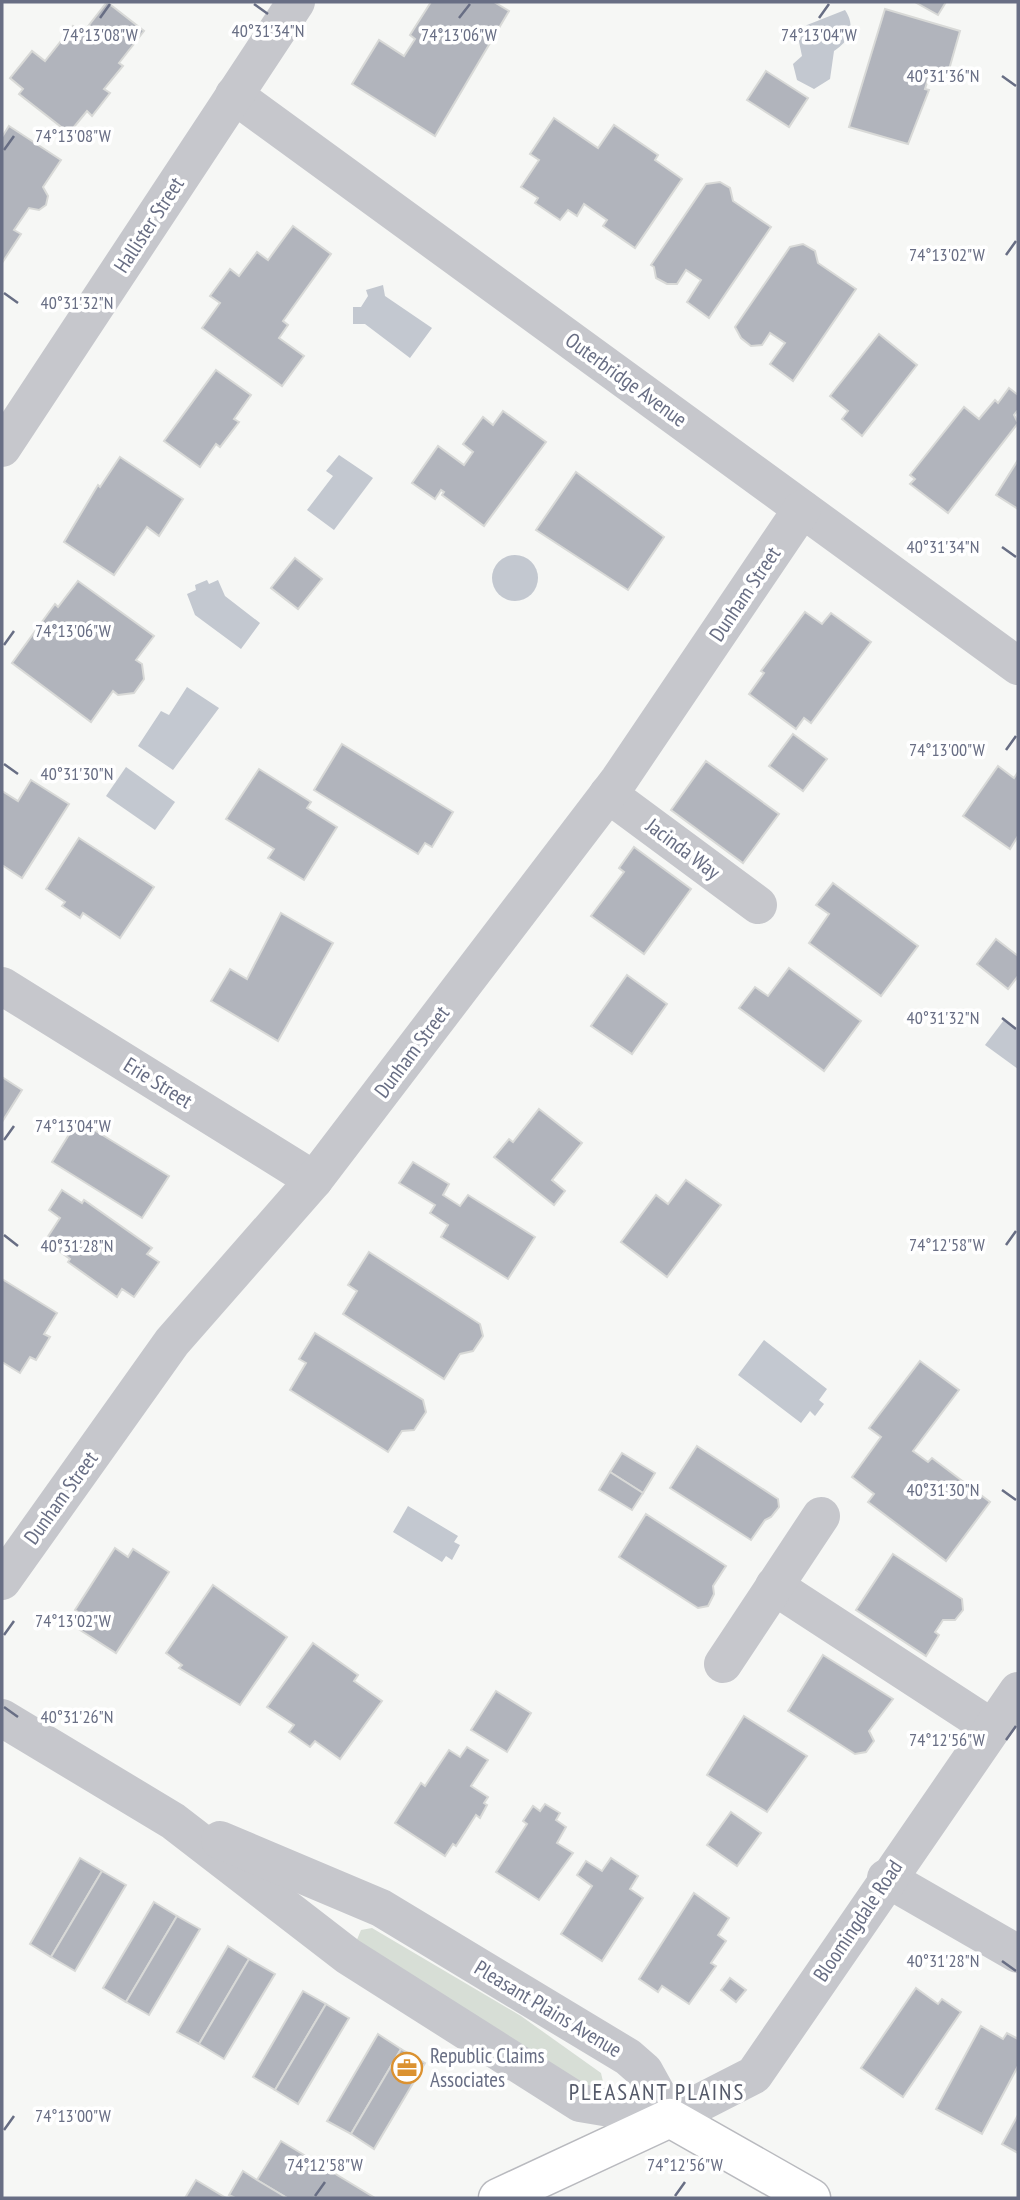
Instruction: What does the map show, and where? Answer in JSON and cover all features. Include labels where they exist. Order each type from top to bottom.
[{"type":"main road","points":[[498,2198],[670,2118],[811,2198]]},
{"type":"street","name":"Hallister Street","points":[[2,448],[296,2]]},
{"type":"street","name":"Outerbridge Avenue","points":[[234,95],[1018,666]]},
{"type":"street","name":"Dunham Street","points":[[2,1581],[173,1342],[314,1180],[608,794],[802,509]]},
{"type":"street","name":"Jacinda Way","points":[[608,794],[758,905]]},
{"type":"street","name":"Erie Street","points":[[2,986],[314,1180]]},
{"type":"street","points":[[723,1664],[821,1516]]},
{"type":"street","points":[[774,1586],[992,1728]]},
{"type":"street","name":"Bloomingdale Road","points":[[670,2118],[754,2075],[886,1878],[1018,1691]]},
{"type":"street","name":"Pleasant Plains Avenue","points":[[2,1718],[173,1821],[348,1956],[580,2104],[670,2118]]},
{"type":"street","name":"Pleasant Plains Avenue","points":[[173,1821],[381,1908],[628,2057],[644,2071],[670,2118]]},
{"type":"street","points":[[886,1878],[1018,1954]]},
{"type":"shaded area","points":[[845,10],[850,22],[850,33],[844,43],[834,51],[830,79],[814,89],[797,80],[793,64],[802,56],[798,37],[807,25]]},
{"type":"shaded area","points":[[383,285],[385,296],[432,328],[410,358],[365,324],[353,324],[353,307],[361,307],[368,296],[366,290]]},
{"type":"shaded area","points":[[339,455],[373,478],[334,530],[307,510],[333,476],[326,471]]},
{"type":"shaded area","points":[[515,555],[531,562],[538,578],[531,594],[515,601],[499,594],[492,578],[499,562]]},
{"type":"shaded area","points":[[207,580],[209,584],[218,580],[225,596],[260,623],[241,649],[195,615],[187,594],[196,590],[195,585]]},
{"type":"shaded area","points":[[187,687],[219,708],[173,770],[138,746],[161,711],[169,715]]},
{"type":"shaded area","points":[[126,767],[175,802],[155,830],[106,796]]},
{"type":"shaded area","points":[[1004,1020],[1018,1030],[1018,1069],[985,1045]]},
{"type":"shaded area","points":[[764,1340],[827,1389],[819,1400],[824,1404],[815,1416],[810,1411],[801,1423],[738,1375]]},
{"type":"shaded area","points":[[408,1506],[458,1536],[454,1542],[460,1545],[452,1560],[446,1556],[442,1562],[393,1532]]},
{"type":"shaded area","points":[[372,1928],[521,2016],[601,2073],[604,2086],[595,2091],[356,1942],[361,1930]]},
{"type":"building","points":[[107,2],[144,31],[119,63],[123,66],[104,89],[110,93],[92,116],[87,111],[69,133],[19,94],[23,89],[10,78],[32,51],[45,61],[73,26],[82,34]]},
{"type":"building","points":[[431,2],[494,2],[509,11],[435,136],[352,84],[379,40],[404,56],[415,39],[410,35]]},
{"type":"building","points":[[915,2],[946,2],[938,15]]},
{"type":"building","points":[[885,9],[960,31],[948,73],[931,69],[925,89],[929,90],[908,144],[849,127]]},
{"type":"building","points":[[766,71],[808,98],[789,127],[747,100]]},
{"type":"building","points":[[554,118],[598,148],[614,125],[658,155],[655,160],[682,179],[635,248],[603,226],[607,220],[584,204],[577,216],[568,210],[560,220],[535,203],[538,198],[521,187],[539,160],[530,154]]},
{"type":"building","points":[[9,126],[61,160],[43,187],[48,196],[46,205],[39,210],[29,208],[14,230],[21,234],[2,263],[2,137]]},
{"type":"building","points":[[720,182],[730,188],[733,201],[771,227],[709,318],[687,302],[701,280],[686,270],[677,284],[667,284],[656,278],[651,265],[706,184]]},
{"type":"building","points":[[293,226],[331,254],[283,321],[288,325],[279,338],[304,356],[282,386],[202,328],[220,303],[210,296],[230,269],[239,276],[257,252],[268,260]]},
{"type":"building","points":[[803,244],[815,251],[818,263],[856,289],[793,381],[770,364],[785,343],[770,333],[762,345],[751,346],[741,338],[735,327],[790,247]]},
{"type":"building","points":[[879,334],[917,365],[862,436],[842,419],[848,411],[830,396]]},
{"type":"building","points":[[216,370],[251,395],[234,419],[239,422],[220,447],[216,444],[200,467],[164,441]]},
{"type":"building","points":[[1009,388],[1018,395],[1018,410],[1014,415],[1018,423],[948,513],[910,484],[915,479],[910,475],[964,407],[979,419],[995,400],[998,403]]},
{"type":"building","points":[[503,411],[546,442],[484,526],[442,495],[444,492],[441,490],[435,499],[412,483],[438,446],[464,465],[473,452],[463,444],[483,417],[493,425]]},
{"type":"building","points":[[120,457],[183,499],[159,536],[147,527],[114,575],[64,542],[98,485],[100,487]]},
{"type":"building","points":[[1018,460],[1018,509],[996,495]]},
{"type":"building","points":[[576,472],[664,537],[628,590],[536,530]]},
{"type":"building","points":[[295,558],[322,579],[298,609],[271,588]]},
{"type":"building","points":[[78,581],[154,636],[136,660],[142,664],[144,679],[134,693],[118,695],[113,691],[91,722],[12,663],[55,604],[58,607]]},
{"type":"building","points":[[805,612],[822,624],[831,613],[871,642],[811,723],[804,718],[796,729],[749,694],[764,673],[761,671]]},
{"type":"building","points":[[793,734],[827,759],[803,791],[769,766]]},
{"type":"building","points":[[342,744],[453,812],[432,847],[425,843],[418,854],[314,790]]},
{"type":"building","points":[[706,761],[779,814],[743,863],[671,810]]},
{"type":"building","points":[[998,766],[1014,778],[1018,772],[1018,836],[1010,849],[963,816]]},
{"type":"building","points":[[259,769],[311,802],[307,808],[337,827],[304,880],[268,858],[274,849],[226,819]]},
{"type":"building","points":[[31,780],[69,804],[22,878],[2,865],[2,791],[18,801]]},
{"type":"building","points":[[79,838],[154,887],[120,938],[83,913],[80,918],[62,906],[65,902],[46,889]]},
{"type":"building","points":[[634,847],[691,889],[644,954],[591,916],[624,872],[619,868]]},
{"type":"building","points":[[833,883],[918,946],[881,996],[809,943],[829,914],[816,905]]},
{"type":"building","points":[[281,913],[333,943],[278,1041],[211,1001],[230,969],[247,979]]},
{"type":"building","points":[[996,939],[1018,956],[1018,976],[1008,989],[977,964]]},
{"type":"building","points":[[789,968],[861,1021],[824,1071],[739,1008],[755,987],[768,996]]},
{"type":"building","points":[[627,975],[667,1004],[632,1054],[591,1026]]},
{"type":"building","points":[[2,1077],[22,1090],[2,1122]]},
{"type":"building","points":[[539,1109],[582,1143],[552,1180],[565,1191],[554,1205],[494,1157],[509,1139],[513,1142]]},
{"type":"building","points":[[78,1120],[169,1176],[142,1218],[52,1162]]},
{"type":"building","points":[[413,1162],[449,1184],[443,1195],[460,1206],[468,1195],[535,1237],[508,1279],[441,1237],[448,1225],[430,1213],[435,1205],[399,1183]]},
{"type":"building","points":[[686,1180],[721,1205],[667,1277],[621,1242],[656,1195],[668,1204]]},
{"type":"building","points":[[62,1190],[82,1203],[84,1200],[152,1248],[147,1254],[159,1262],[134,1297],[122,1289],[117,1297],[68,1262],[70,1259],[52,1246],[54,1243],[47,1238],[60,1218],[49,1210]]},
{"type":"building","points":[[369,1252],[480,1324],[483,1336],[473,1351],[460,1354],[444,1379],[343,1314],[357,1291],[348,1285]]},
{"type":"building","points":[[2,1279],[57,1313],[44,1334],[50,1337],[36,1360],[30,1357],[20,1373],[2,1362]]},
{"type":"building","points":[[315,1333],[423,1400],[426,1412],[414,1430],[402,1431],[388,1452],[290,1390],[306,1363],[299,1359]]},
{"type":"building","points":[[920,1361],[959,1390],[913,1451],[928,1462],[932,1458],[990,1502],[946,1561],[868,1502],[874,1494],[852,1477],[881,1437],[869,1428]]},
{"type":"building","points":[[697,1446],[778,1499],[779,1507],[765,1520],[751,1540],[670,1488]]},
{"type":"building","points":[[622,1453],[655,1473],[643,1493],[610,1472]]},
{"type":"building","points":[[610,1472],[643,1493],[632,1510],[599,1490]]},
{"type":"building","points":[[646,1514],[726,1566],[713,1586],[714,1594],[708,1606],[698,1608],[619,1557]]},
{"type":"building","points":[[115,1548],[128,1557],[133,1549],[169,1572],[116,1653],[80,1630],[87,1618],[75,1610]]},
{"type":"building","points":[[893,1554],[962,1599],[963,1610],[955,1620],[943,1620],[935,1632],[939,1635],[926,1656],[856,1610]]},
{"type":"building","points":[[213,1585],[287,1637],[240,1705],[179,1668],[182,1665],[166,1653]]},
{"type":"building","points":[[313,1643],[358,1675],[354,1681],[382,1701],[340,1759],[315,1741],[310,1747],[289,1732],[294,1725],[267,1707]]},
{"type":"building","points":[[823,1655],[893,1699],[869,1731],[874,1741],[866,1752],[855,1754],[788,1711]]},
{"type":"building","points":[[496,1691],[531,1713],[507,1752],[471,1730]]},
{"type":"building","points":[[744,1716],[807,1756],[767,1812],[707,1775]]},
{"type":"building","points":[[467,1747],[488,1760],[471,1786],[488,1797],[484,1803],[487,1805],[480,1818],[476,1815],[456,1846],[453,1844],[445,1856],[395,1823],[421,1783],[425,1786],[449,1750],[460,1757]]},
{"type":"building","points":[[545,1804],[560,1813],[556,1820],[566,1827],[557,1843],[573,1853],[539,1900],[496,1872],[527,1824],[523,1821],[533,1806],[540,1811]]},
{"type":"building","points":[[731,1812],[761,1833],[737,1866],[707,1845]]},
{"type":"building","points":[[80,1858],[102,1871],[51,1957],[30,1944]]},
{"type":"building","points":[[611,1858],[638,1876],[630,1889],[643,1898],[602,1961],[561,1934],[592,1886],[577,1875],[586,1861],[602,1871]]},
{"type":"building","points":[[102,1871],[126,1885],[75,1971],[51,1957]]},
{"type":"building","points":[[694,1893],[729,1918],[718,1935],[726,1941],[711,1963],[716,1966],[689,2004],[662,1986],[658,1992],[639,1979]]},
{"type":"building","points":[[154,1902],[177,1916],[126,2002],[103,1988]]},
{"type":"building","points":[[177,1916],[200,1929],[149,2015],[126,2002]]},
{"type":"building","points":[[228,1946],[249,1959],[199,2044],[177,2032]]},
{"type":"building","points":[[249,1959],[275,1974],[224,2059],[199,2044]]},
{"type":"building","points":[[730,1978],[746,1990],[736,2002],[721,1990]]},
{"type":"building","points":[[916,1988],[938,2004],[942,1999],[961,2012],[903,2097],[861,2068]]},
{"type":"building","points":[[303,1991],[326,2004],[275,2090],[253,2077]]},
{"type":"building","points":[[326,2004],[349,2018],[298,2104],[275,2090]]},
{"type":"building","points":[[981,2026],[1003,2039],[1007,2033],[1018,2039],[1018,2066],[982,2134],[936,2109]]},
{"type":"building","points":[[378,2034],[401,2049],[351,2134],[327,2121]]},
{"type":"building","points":[[401,2049],[425,2063],[374,2149],[351,2134]]},
{"type":"building","points":[[1018,2115],[1018,2153],[1002,2144]]},
{"type":"building","points":[[281,2141],[375,2198],[287,2198],[257,2180]]},
{"type":"building","points":[[243,2171],[287,2198],[235,2198],[229,2195]]},
{"type":"building","points":[[196,2180],[226,2198],[185,2198]]},
{"type":"place","name":"Republic Claims Associates","points":[[407,2068]]},
{"type":"district","name":"PLEASANT PLAINS","points":[[657,2092]]}]
